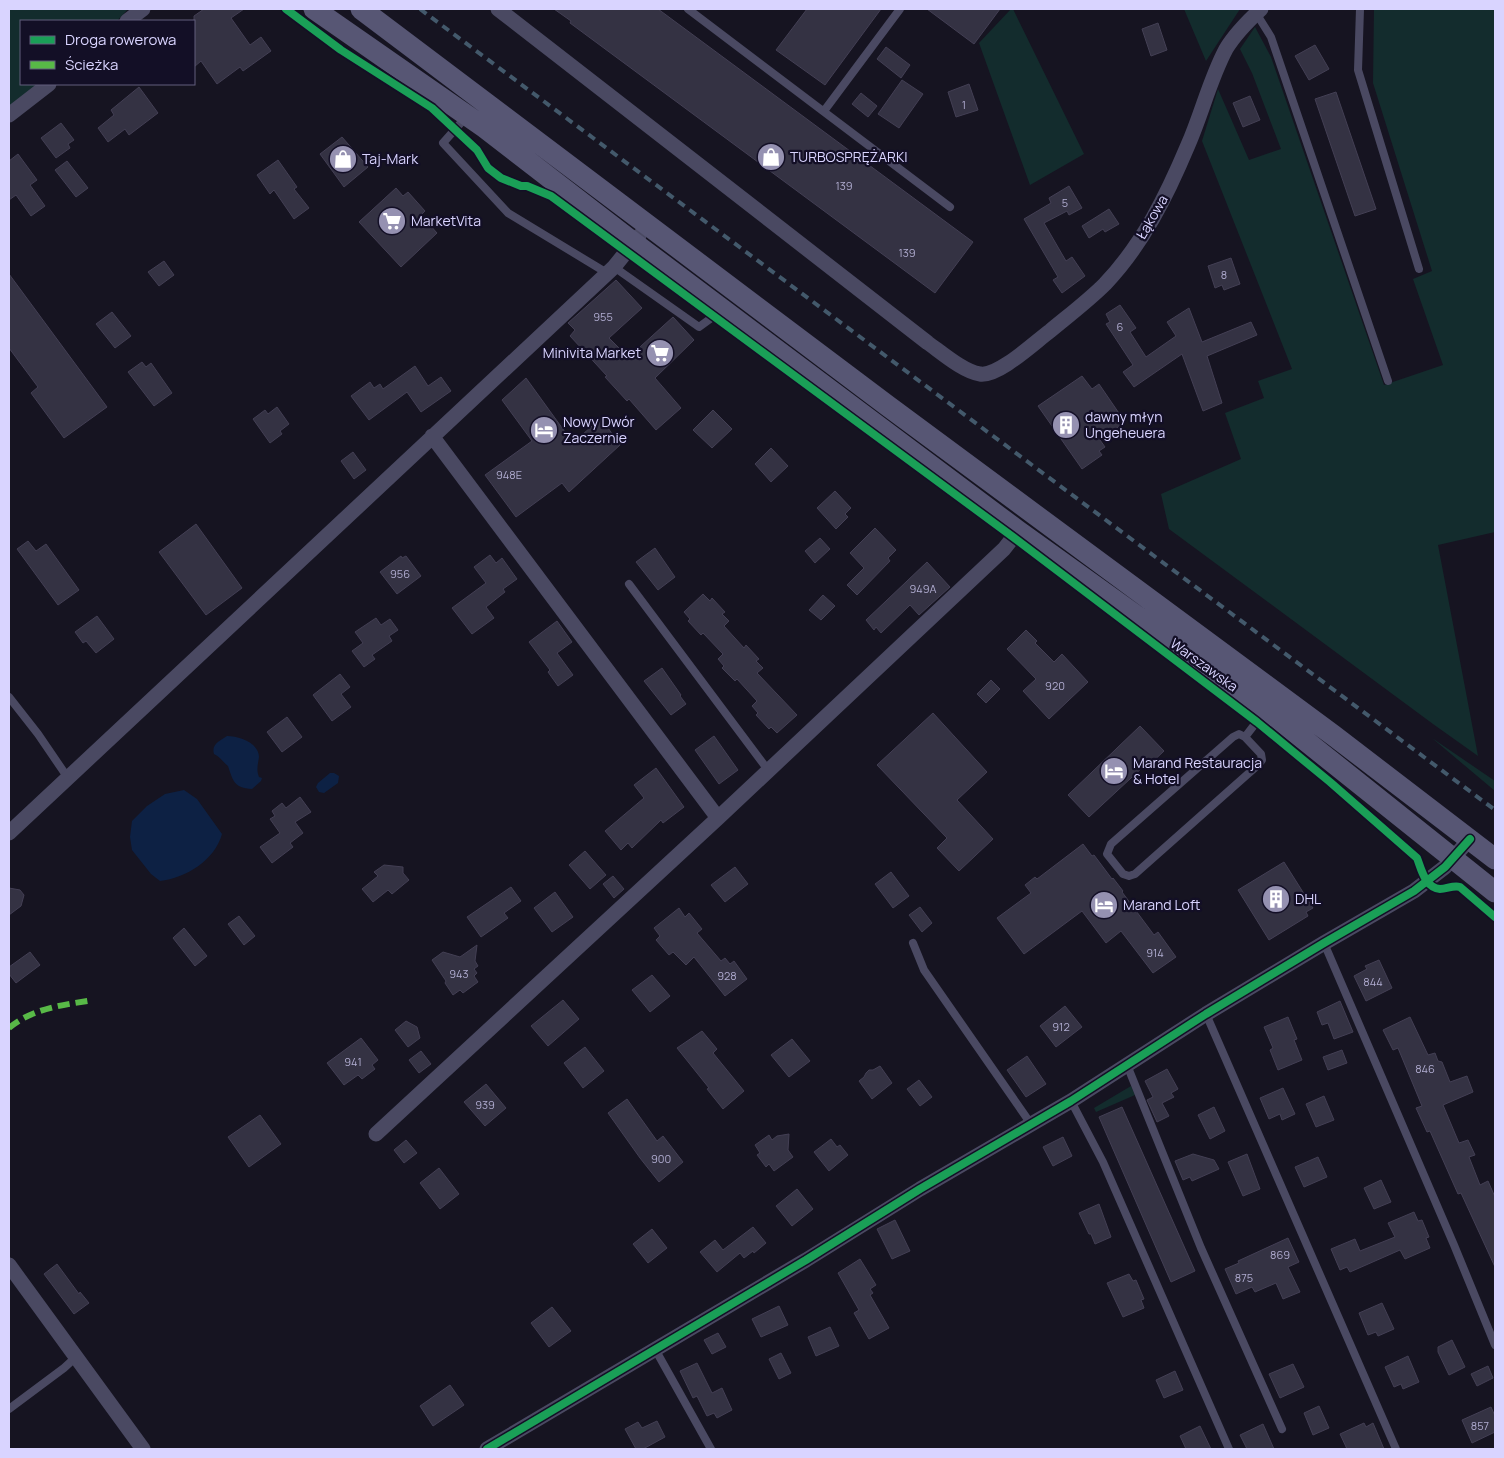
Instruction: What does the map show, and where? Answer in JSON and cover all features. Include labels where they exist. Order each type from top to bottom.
[{"type":"main road","name":"Warszawska","points":[[314,9],[467,115],[634,243],[1018,531],[1266,709],[1495,892]]},
{"type":"main road","name":"Warszawska","points":[[361,9],[932,439],[1326,730],[1495,859]]},
{"type":"street","points":[[129,20],[143,9]]},
{"type":"street","name":"Łąkowa","points":[[500,9],[928,343],[962,366],[981,375],[1002,368],[1077,309],[1104,284],[1130,254],[1150,225],[1168,191],[1226,49],[1246,22],[1258,11]]},
{"type":"street","points":[[9,115],[47,85]]},
{"type":"street","points":[[9,833],[610,270],[648,225]]},
{"type":"street","points":[[432,436],[718,818]]},
{"type":"street","points":[[376,1134],[718,818],[1004,549],[1018,531]]},
{"type":"street","points":[[487,1449],[1071,1101],[1206,1014],[1324,942],[1414,891],[1428,882],[1470,839]]},
{"type":"street","points":[[9,1264],[143,1449]]},
{"type":"lane","points":[[688,9],[950,207]]},
{"type":"lane","points":[[824,112],[900,9]]},
{"type":"lane","points":[[1360,9],[1358,70],[1419,269]]},
{"type":"lane","points":[[1258,11],[1270,37],[1388,381]]},
{"type":"lane","points":[[467,115],[443,143],[508,213],[610,270],[699,326],[723,309]]},
{"type":"lane","points":[[629,584],[768,770]]},
{"type":"lane","points":[[9,696],[68,778]]},
{"type":"lane","points":[[1244,737],[1266,709]]},
{"type":"lane","points":[[1239,734],[1244,737],[1261,754],[1262,760],[1258,765],[1135,874],[1129,876],[1123,874],[1107,854],[1111,844],[1232,737],[1239,734]]},
{"type":"lane","points":[[1324,942],[1495,1345]]},
{"type":"lane","points":[[913,944],[924,970],[1031,1124]]},
{"type":"lane","points":[[1206,1014],[1396,1449]]},
{"type":"lane","points":[[1127,1066],[1201,1248],[1282,1429]]},
{"type":"lane","points":[[1071,1101],[1103,1162],[1229,1449]]},
{"type":"lane","points":[[655,1349],[711,1449]]},
{"type":"lane","points":[[9,1409],[76,1357]]},
{"type":"green space","points":[[9,9],[128,9],[118,20],[20,20],[20,85],[39,85],[9,108]]},
{"type":"green space","points":[[1013,9],[1084,154],[1030,185],[979,43]]},
{"type":"green space","points":[[1184,9],[1240,9],[1206,61]]},
{"type":"green space","points":[[1374,9],[1495,9],[1495,532],[1438,545],[1478,756],[1169,529],[1161,494],[1241,459],[1225,413],[1264,398],[1258,381],[1292,369],[1202,141],[1218,89],[1249,160],[1281,149],[1252,73],[1240,49],[1255,27],[1271,57],[1384,385],[1443,365],[1413,279],[1432,271],[1373,83]]},
{"type":"green space","points":[[1432,738],[1495,781],[1495,791]]},
{"type":"green space","points":[[1131,1086],[1135,1095],[1096,1112],[1094,1108]]},
{"type":"water","points":[[227,736],[247,741],[258,752],[258,772],[259,777],[262,778],[252,789],[241,787],[235,783],[228,766],[214,754],[215,745]]},
{"type":"water","points":[[330,773],[339,776],[338,783],[324,793],[319,792],[316,787],[318,783]]},
{"type":"water","points":[[184,790],[197,799],[222,834],[213,852],[206,860],[189,872],[160,881],[151,874],[132,850],[130,837],[132,821],[147,806],[165,794]]},
{"type":"building","points":[[204,9],[244,9],[231,18],[250,45],[261,37],[271,51],[243,71],[240,67],[217,84],[201,61],[195,66],[194,16]]},
{"type":"building","points":[[554,9],[658,9],[973,242],[935,293],[570,23],[571,21]]},
{"type":"building","points":[[807,9],[881,9],[825,85],[776,50]]},
{"type":"building","points":[[927,9],[1000,9],[974,44]]},
{"type":"building","points":[[1158,23],[1167,50],[1151,56],[1142,29]]},
{"type":"building","points":[[1315,45],[1329,69],[1309,80],[1295,56]]},
{"type":"building","points":[[886,47],[910,65],[901,78],[877,59]]},
{"type":"building","points":[[902,80],[923,94],[899,128],[878,114]]},
{"type":"building","points":[[969,84],[978,110],[956,117],[948,92]]},
{"type":"building","points":[[139,87],[158,113],[129,135],[125,129],[108,142],[98,128],[114,115],[111,110]]},
{"type":"building","points":[[1336,92],[1376,209],[1355,216],[1315,99]]},
{"type":"building","points":[[861,93],[877,106],[868,117],[852,104]]},
{"type":"building","points":[[1250,96],[1260,120],[1243,127],[1233,103]]},
{"type":"building","points":[[61,123],[74,140],[68,144],[70,148],[56,158],[41,138]]},
{"type":"building","points":[[342,137],[368,167],[344,187],[320,154]]},
{"type":"building","points":[[18,154],[37,180],[30,185],[45,206],[31,216],[16,195],[9,200],[9,161]]},
{"type":"building","points":[[278,160],[297,187],[294,189],[309,208],[294,219],[274,190],[270,194],[257,175]]},
{"type":"building","points":[[67,161],[88,188],[76,197],[55,170]]},
{"type":"building","points":[[1069,186],[1082,208],[1069,215],[1067,211],[1044,223],[1066,261],[1072,257],[1085,276],[1062,293],[1053,280],[1058,277],[1024,219],[1051,203],[1049,198]]},
{"type":"building","points":[[396,188],[403,196],[408,192],[425,211],[421,215],[437,233],[401,267],[359,222]]},
{"type":"building","points":[[1109,209],[1119,224],[1105,232],[1103,229],[1089,238],[1082,226]]},
{"type":"building","points":[[1231,258],[1240,284],[1224,290],[1222,285],[1215,288],[1208,266]]},
{"type":"building","points":[[164,261],[174,275],[159,286],[148,272]]},
{"type":"building","points":[[9,274],[107,407],[64,438],[31,393],[38,387],[9,348]]},
{"type":"building","points":[[616,280],[642,308],[609,338],[627,356],[630,356],[673,317],[694,340],[655,378],[681,408],[656,430],[629,399],[627,401],[605,377],[607,376],[570,336],[575,330],[568,323]]},
{"type":"building","points":[[1120,305],[1136,328],[1130,332],[1146,357],[1176,336],[1167,322],[1189,308],[1202,342],[1251,322],[1257,335],[1207,356],[1222,403],[1203,411],[1182,354],[1134,387],[1123,372],[1133,365],[1106,324],[1110,322],[1106,314]]},
{"type":"building","points":[[112,312],[131,336],[115,348],[96,324]]},
{"type":"building","points":[[142,362],[146,367],[151,363],[172,393],[154,406],[128,372]]},
{"type":"building","points":[[415,366],[428,386],[441,377],[451,391],[421,412],[407,392],[369,420],[351,396],[370,382],[374,388],[380,384],[383,389]]},
{"type":"building","points":[[1082,376],[1092,389],[1099,384],[1125,422],[1100,440],[1105,447],[1099,451],[1102,455],[1082,469],[1038,406]]},
{"type":"building","name":"Nowy Dwór Zaczernie","points":[[526,378],[573,443],[601,418],[620,445],[569,492],[562,483],[516,517],[485,475],[532,441],[502,400]]},
{"type":"building","points":[[277,407],[289,424],[280,431],[282,434],[270,443],[253,419],[265,410],[268,414]]},
{"type":"building","points":[[713,410],[732,429],[712,448],[693,430]]},
{"type":"building","points":[[771,448],[788,466],[771,482],[755,464]]},
{"type":"building","points":[[353,452],[366,470],[354,479],[341,461]]},
{"type":"building","points":[[835,491],[851,508],[845,514],[848,517],[836,529],[817,508]]},
{"type":"building","points":[[196,524],[242,588],[206,615],[159,552]]},
{"type":"building","points":[[875,528],[896,550],[888,558],[890,561],[857,595],[847,585],[864,568],[850,553]]},
{"type":"building","points":[[820,538],[830,549],[815,563],[805,551]]},
{"type":"building","points":[[28,541],[36,551],[46,544],[79,590],[58,605],[17,549]]},
{"type":"building","points":[[655,548],[675,577],[658,590],[636,562]]},
{"type":"building","points":[[490,555],[496,563],[502,558],[517,579],[503,589],[505,592],[486,607],[494,618],[472,634],[452,608],[486,583],[474,567]]},
{"type":"building","points":[[401,556],[402,558],[406,556],[421,576],[397,594],[380,572]]},
{"type":"building","points":[[927,562],[950,587],[919,615],[910,605],[881,633],[876,627],[874,630],[866,620]]},
{"type":"building","points":[[703,594],[710,601],[712,598],[725,612],[722,614],[729,621],[724,626],[744,648],[746,645],[759,659],[756,661],[763,668],[757,673],[797,715],[777,733],[771,727],[769,729],[756,715],[758,713],[752,706],[757,701],[737,679],[735,681],[722,668],[724,666],[718,659],[723,654],[703,633],[701,635],[688,621],[690,619],[684,612]]},
{"type":"building","points":[[823,595],[835,606],[821,620],[809,610]]},
{"type":"building","points":[[97,616],[114,639],[96,653],[86,641],[83,643],[75,632]]},
{"type":"building","points":[[376,618],[381,625],[390,619],[398,630],[389,636],[392,641],[372,655],[375,659],[364,667],[352,651],[363,643],[355,632]]},
{"type":"building","points":[[557,621],[572,642],[557,653],[573,675],[558,686],[548,672],[550,670],[529,642]]},
{"type":"building","points":[[1026,630],[1037,641],[1035,643],[1054,662],[1062,654],[1088,682],[1049,719],[1023,691],[1036,679],[1007,649]]},
{"type":"building","points":[[662,668],[686,704],[671,715],[644,681]]},
{"type":"building","points":[[340,674],[350,687],[341,694],[351,707],[332,721],[313,695]]},
{"type":"building","points":[[991,680],[1000,689],[986,703],[977,694]]},
{"type":"building","points":[[933,713],[987,772],[957,800],[993,839],[959,871],[937,848],[947,838],[877,765]]},
{"type":"building","points":[[287,717],[302,737],[282,752],[267,732]]},
{"type":"building","points":[[1140,726],[1164,751],[1146,768],[1144,766],[1089,817],[1068,795]]},
{"type":"building","points":[[714,736],[738,770],[719,784],[695,750]]},
{"type":"building","points":[[656,768],[684,807],[663,823],[661,820],[632,848],[628,843],[621,850],[605,831],[644,798],[634,785]]},
{"type":"building","points":[[300,797],[311,812],[295,822],[303,833],[290,843],[293,847],[272,863],[260,847],[280,833],[270,819],[275,816],[272,811],[282,803],[286,808]]},
{"type":"building","points":[[1083,844],[1113,878],[1154,935],[1158,932],[1176,957],[1153,973],[1121,931],[1106,943],[1082,911],[1024,954],[997,918],[1031,893],[1025,885],[1035,877],[1037,879]]},
{"type":"building","points":[[585,851],[606,875],[590,889],[569,865]]},
{"type":"building","name":"DHL","points":[[1284,862],[1313,908],[1306,912],[1308,916],[1269,940],[1238,890]]},
{"type":"building","points":[[384,865],[403,867],[403,873],[409,880],[392,894],[388,890],[373,902],[362,889],[378,876],[374,872]]},
{"type":"building","points":[[735,867],[748,884],[725,902],[711,885]]},
{"type":"building","points":[[891,872],[909,896],[893,908],[875,884]]},
{"type":"building","points":[[613,876],[624,889],[614,898],[603,884]]},
{"type":"building","points":[[511,887],[521,901],[504,913],[508,918],[481,937],[467,917]]},
{"type":"building","points":[[9,888],[20,890],[24,895],[21,906],[9,915]]},
{"type":"building","points":[[555,892],[573,917],[552,932],[534,908]]},
{"type":"building","points":[[920,907],[932,923],[922,932],[909,915]]},
{"type":"building","points":[[679,908],[685,917],[689,913],[702,929],[697,933],[721,961],[725,958],[730,964],[734,961],[747,979],[725,996],[694,957],[686,965],[673,952],[669,955],[656,940],[660,936],[654,928]]},
{"type":"building","points":[[239,916],[255,936],[244,945],[228,924]]},
{"type":"building","points":[[184,928],[207,956],[195,966],[173,938]]},
{"type":"building","points":[[477,945],[475,961],[478,966],[474,969],[477,973],[474,976],[478,982],[463,993],[460,990],[453,995],[432,960],[443,952],[460,957]]},
{"type":"building","points":[[30,952],[40,965],[16,983],[9,974],[9,967]]},
{"type":"building","points":[[1379,960],[1392,988],[1366,1001],[1354,976],[1367,969],[1365,966]]},
{"type":"building","points":[[652,975],[670,996],[650,1012],[632,990]]},
{"type":"building","points":[[563,1000],[579,1019],[548,1046],[531,1026]]},
{"type":"building","points":[[1340,1001],[1353,1032],[1334,1039],[1328,1023],[1322,1025],[1317,1012]]},
{"type":"building","points":[[1065,1006],[1082,1027],[1056,1047],[1040,1026]]},
{"type":"building","points":[[1288,1017],[1297,1039],[1294,1040],[1302,1060],[1278,1070],[1270,1050],[1273,1048],[1264,1027]]},
{"type":"building","points":[[1410,1017],[1428,1055],[1435,1053],[1438,1061],[1442,1062],[1450,1082],[1467,1076],[1473,1092],[1443,1105],[1459,1143],[1468,1140],[1475,1155],[1469,1157],[1480,1185],[1488,1181],[1495,1197],[1495,1267],[1461,1193],[1458,1194],[1430,1131],[1427,1132],[1416,1108],[1422,1106],[1398,1048],[1393,1050],[1383,1030]]},
{"type":"building","points":[[406,1021],[417,1027],[420,1038],[408,1047],[395,1030]]},
{"type":"building","points":[[702,1031],[717,1049],[713,1053],[744,1091],[723,1109],[677,1048]]},
{"type":"building","points":[[361,1038],[378,1060],[372,1065],[375,1069],[362,1079],[358,1075],[344,1085],[327,1063]]},
{"type":"building","points":[[792,1039],[810,1061],[789,1077],[771,1055]]},
{"type":"building","points":[[585,1047],[604,1071],[583,1088],[564,1063]]},
{"type":"building","points":[[1342,1050],[1347,1063],[1328,1070],[1323,1057]]},
{"type":"building","points":[[421,1051],[431,1064],[419,1073],[409,1060]]},
{"type":"building","points":[[1027,1056],[1046,1084],[1026,1097],[1007,1070]]},
{"type":"building","points":[[880,1066],[892,1083],[872,1099],[859,1081],[869,1070]]},
{"type":"building","points":[[1167,1069],[1178,1089],[1171,1093],[1174,1097],[1162,1103],[1169,1116],[1157,1122],[1147,1100],[1153,1097],[1145,1081]]},
{"type":"building","points":[[919,1080],[932,1097],[920,1106],[907,1089]]},
{"type":"building","points":[[486,1084],[506,1108],[485,1126],[464,1102]]},
{"type":"building","points":[[1283,1088],[1295,1114],[1282,1120],[1280,1114],[1269,1119],[1260,1098]]},
{"type":"building","points":[[1324,1096],[1334,1120],[1316,1127],[1306,1104]]},
{"type":"building","points":[[627,1099],[657,1141],[663,1136],[683,1162],[659,1182],[608,1113]]},
{"type":"building","points":[[1122,1107],[1195,1271],[1171,1282],[1099,1117]]},
{"type":"building","points":[[1214,1107],[1225,1131],[1210,1139],[1198,1115]]},
{"type":"building","points":[[260,1115],[281,1144],[249,1167],[228,1137]]},
{"type":"building","points":[[789,1134],[788,1150],[793,1157],[774,1171],[769,1164],[766,1167],[757,1155],[760,1153],[755,1145],[769,1135],[772,1140],[777,1136]]},
{"type":"building","points":[[1063,1137],[1072,1156],[1053,1166],[1043,1147]]},
{"type":"building","points":[[831,1139],[837,1147],[840,1145],[848,1155],[829,1171],[814,1152]]},
{"type":"building","points":[[406,1140],[417,1153],[404,1163],[394,1150]]},
{"type":"building","points":[[1193,1154],[1214,1160],[1219,1169],[1192,1181],[1190,1177],[1183,1180],[1175,1161]]},
{"type":"building","points":[[1247,1154],[1260,1189],[1243,1196],[1228,1162]]},
{"type":"building","points":[[1318,1157],[1327,1177],[1304,1187],[1295,1167]]},
{"type":"building","points":[[439,1168],[459,1194],[440,1209],[420,1183]]},
{"type":"building","points":[[1381,1180],[1391,1202],[1374,1209],[1364,1188]]},
{"type":"building","points":[[797,1189],[813,1209],[792,1226],[776,1206]]},
{"type":"building","points":[[1099,1204],[1111,1237],[1095,1244],[1079,1213]]},
{"type":"building","points":[[1414,1212],[1418,1221],[1422,1220],[1429,1237],[1426,1238],[1430,1248],[1405,1259],[1400,1250],[1350,1272],[1347,1267],[1340,1270],[1331,1249],[1355,1239],[1360,1251],[1395,1237],[1388,1223]]},
{"type":"building","points":[[895,1220],[910,1251],[892,1259],[877,1229]]},
{"type":"building","points":[[753,1227],[766,1243],[754,1253],[753,1251],[744,1258],[740,1253],[717,1272],[700,1252],[715,1240],[723,1250]]},
{"type":"building","points":[[652,1229],[667,1248],[648,1263],[633,1244]]},
{"type":"building","points":[[1288,1238],[1299,1262],[1288,1267],[1300,1292],[1283,1299],[1276,1283],[1255,1292],[1252,1287],[1236,1294],[1225,1269]]},
{"type":"building","points":[[860,1259],[876,1285],[870,1289],[873,1293],[870,1295],[889,1328],[869,1339],[854,1313],[859,1310],[838,1273]]},
{"type":"building","points":[[57,1264],[79,1294],[80,1292],[89,1303],[74,1314],[44,1274]]},
{"type":"building","points":[[1129,1274],[1133,1281],[1136,1280],[1144,1299],[1141,1300],[1144,1308],[1123,1317],[1107,1283]]},
{"type":"building","points":[[1382,1303],[1394,1329],[1378,1336],[1376,1332],[1368,1335],[1359,1313]]},
{"type":"building","points":[[779,1306],[788,1325],[761,1337],[752,1319]]},
{"type":"building","points":[[552,1307],[571,1331],[549,1347],[531,1323]]},
{"type":"building","points":[[830,1327],[839,1346],[816,1356],[808,1337]]},
{"type":"building","points":[[718,1333],[726,1347],[712,1354],[704,1340]]},
{"type":"building","points":[[1452,1340],[1465,1367],[1449,1375],[1438,1352],[1438,1347]]},
{"type":"building","points":[[781,1353],[791,1373],[779,1379],[769,1359]]},
{"type":"building","points":[[1408,1356],[1419,1382],[1403,1389],[1401,1384],[1394,1387],[1385,1367]]},
{"type":"building","points":[[697,1363],[712,1393],[722,1388],[732,1410],[717,1418],[714,1413],[707,1416],[697,1396],[693,1398],[680,1371]]},
{"type":"building","points":[[1293,1364],[1304,1387],[1280,1398],[1269,1374]]},
{"type":"building","points":[[1488,1366],[1493,1378],[1477,1386],[1471,1374]]},
{"type":"building","points":[[1175,1371],[1183,1390],[1164,1398],[1156,1380]]},
{"type":"building","points":[[450,1385],[464,1405],[433,1426],[420,1406]]},
{"type":"building","points":[[1319,1406],[1329,1428],[1313,1435],[1304,1413]]},
{"type":"building","points":[[1491,1407],[1495,1416],[1495,1432],[1472,1443],[1462,1420]]},
{"type":"building","points":[[657,1421],[665,1437],[643,1449],[636,1449],[625,1429],[638,1422],[642,1428]]},
{"type":"building","points":[[1364,1423],[1366,1427],[1373,1423],[1384,1449],[1347,1449],[1340,1434]]},
{"type":"building","points":[[1263,1424],[1274,1449],[1247,1449],[1240,1435]]},
{"type":"building","points":[[1200,1426],[1211,1449],[1186,1449],[1180,1436]]},
{"type":"railway","points":[[420,9],[1495,810]]},
{"type":"marked path","points":[[9,1028],[18,1021],[49,1008],[93,1000]]},
{"type":"cycle path","points":[[286,9],[341,50],[432,108],[477,150],[488,168],[501,178],[551,196],[1013,537],[1257,722],[1330,782],[1417,858],[1424,877],[1431,885],[1440,889],[1460,887],[1495,917]]},
{"type":"cycle path","points":[[487,1449],[806,1260],[920,1189],[1071,1101],[1206,1014],[1414,891],[1445,867],[1470,839]]},
{"type":"place","name":"TURBOSPRĘŻARKI","points":[[771,157]]},
{"type":"place","name":"Taj-Mark","points":[[343,159]]},
{"type":"place","name":"MarketVita","points":[[392,221]]},
{"type":"place","name":"Minivita Market","points":[[660,353]]},
{"type":"place","name":"dawny młyn Ungeheuera","points":[[1066,425]]},
{"type":"place","name":"Nowy Dwór Zaczernie","points":[[544,430]]},
{"type":"place","name":"Marand Restauracja & Hotel","points":[[1114,771]]},
{"type":"place","name":"DHL","points":[[1276,899]]},
{"type":"place","name":"Marand Loft","points":[[1104,905]]}]
